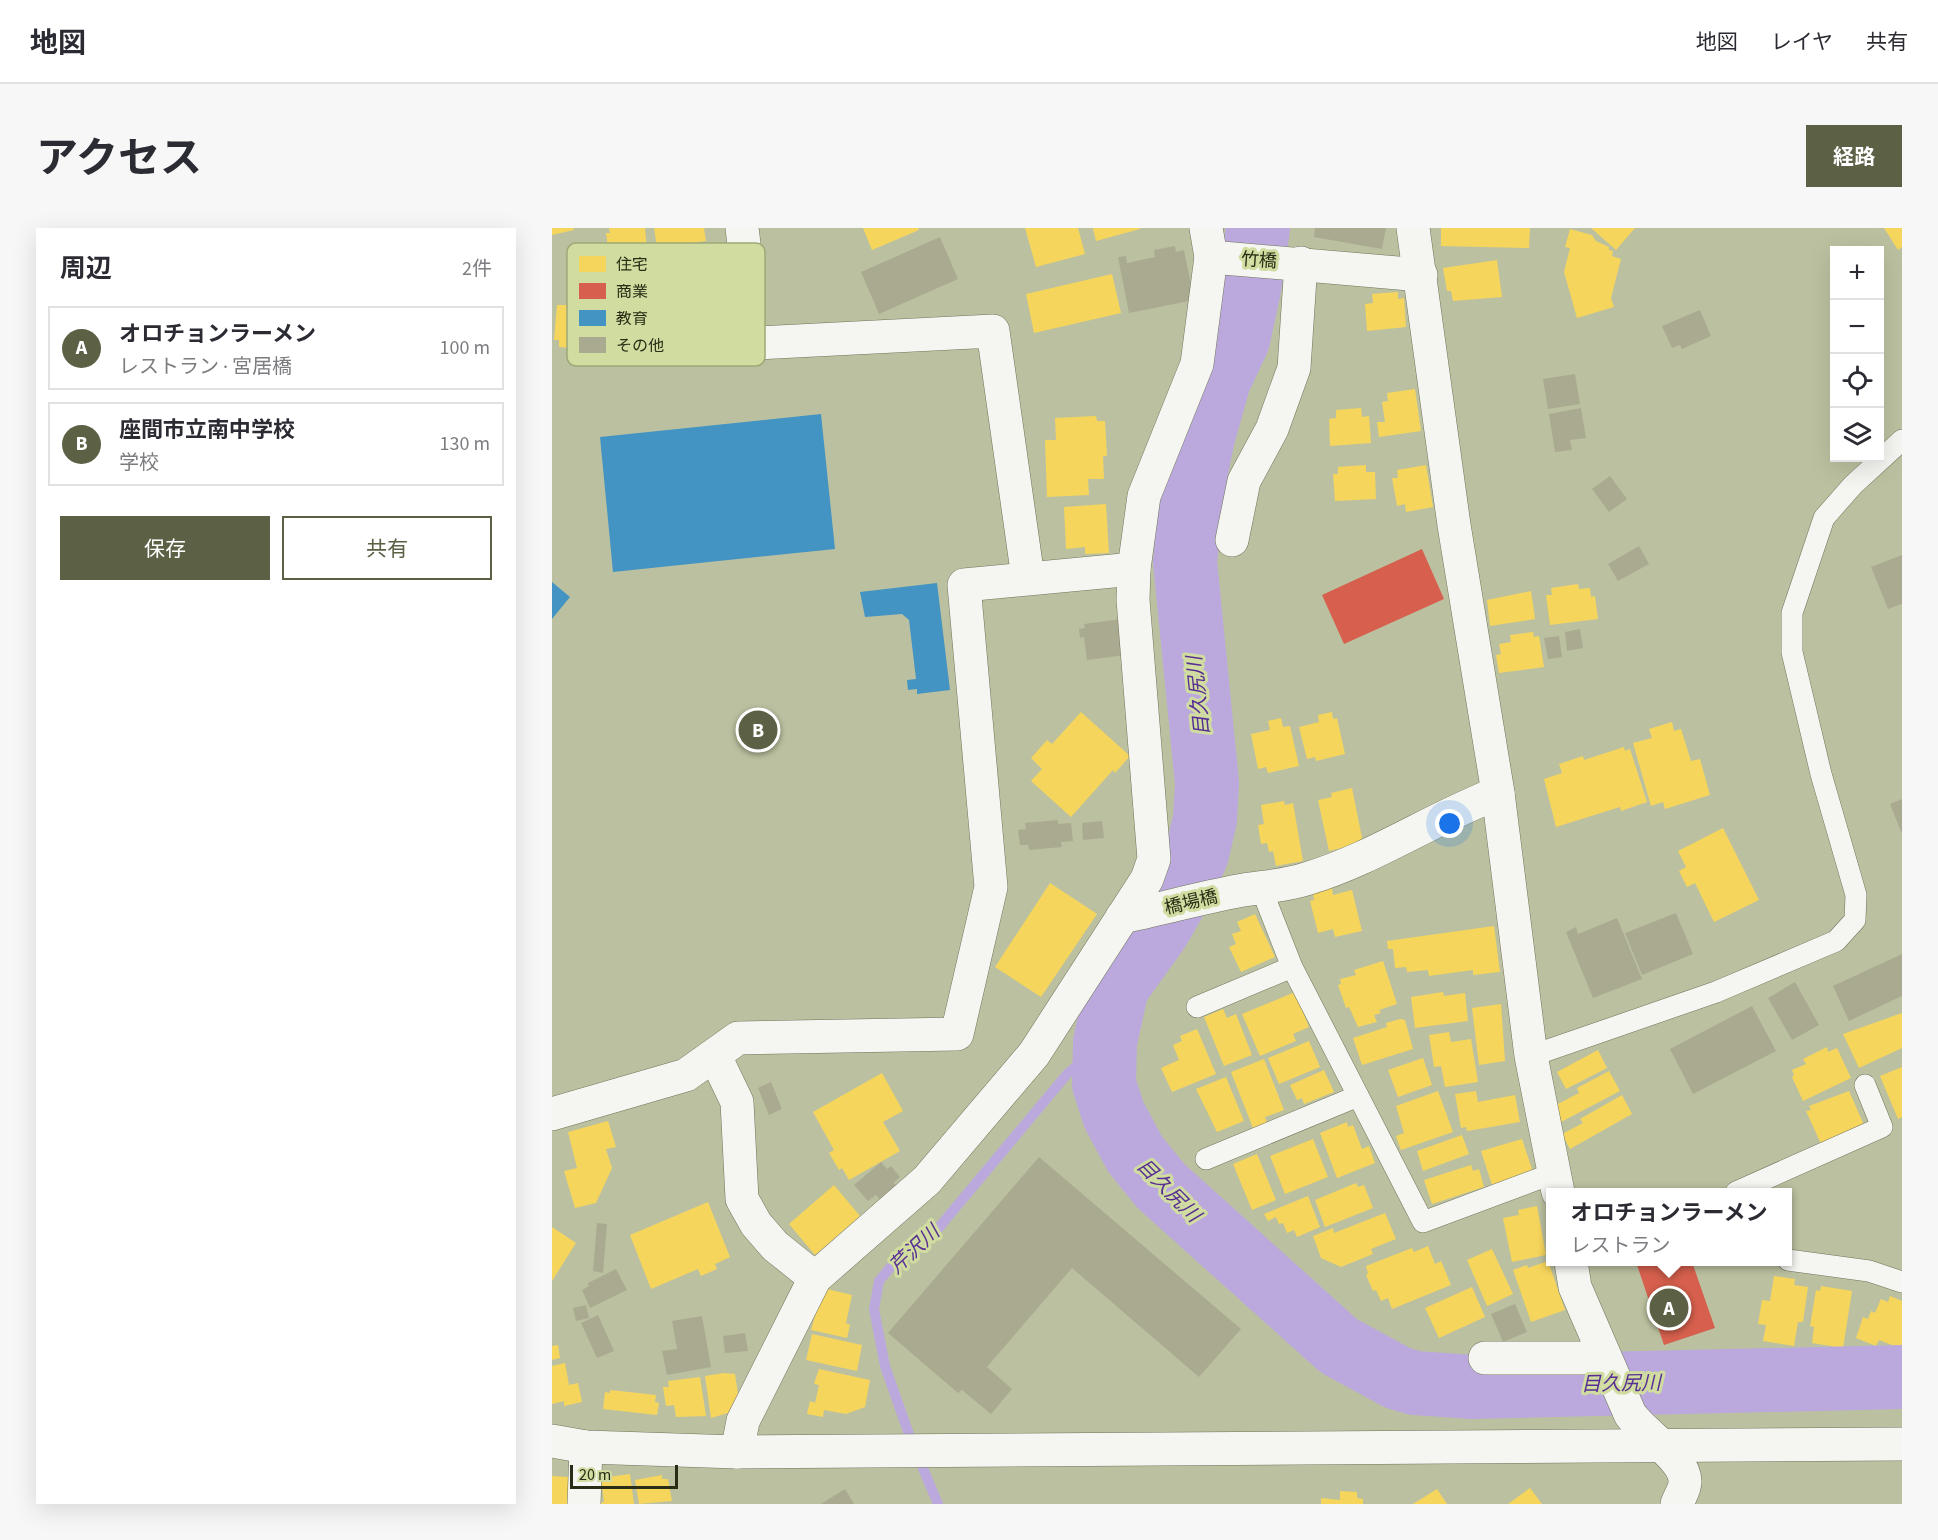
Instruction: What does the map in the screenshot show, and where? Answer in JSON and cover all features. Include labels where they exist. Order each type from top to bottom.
[{"type":"street","points":[[742,228],[744,243]]},
{"type":"street","points":[[1413,228],[1454,525],[1498,794],[1530,1056],[1556,1183]]},
{"type":"street","points":[[737,1452],[743,1421],[815,1278],[927,1180],[1034,1054],[1133,915],[1148,879],[1154,859],[1133,600],[1134,569],[1144,496],[1197,364],[1213,248]]},
{"type":"street","name":"竹橋","points":[[1213,248],[1298,263],[1421,275]]},
{"type":"street","points":[[1232,540],[1244,481],[1272,429],[1294,368],[1298,263]]},
{"type":"street","points":[[765,343],[993,331],[1028,578]]},
{"type":"street","points":[[552,1114],[687,1075],[738,1038],[957,1034],[991,887],[964,585],[1134,569]]},
{"type":"street","name":"橋場橋","points":[[1133,915],[1305,880],[1412,834],[1466,806],[1498,794]]},
{"type":"street","points":[[715,1056],[737,1102],[742,1198],[756,1224],[775,1246],[815,1278]]},
{"type":"street","points":[[1572,1266],[1575,1287],[1630,1414],[1642,1430],[1680,1463],[1685,1482],[1677,1504]]},
{"type":"street","points":[[1485,1358],[1606,1362]]},
{"type":"street","points":[[552,1441],[586,1447],[737,1452],[1902,1444]]},
{"type":"street","points":[[584,1504],[586,1447]]},
{"type":"lane","points":[[1530,1056],[1716,992],[1836,941],[1855,920],[1856,894],[1821,774],[1792,652],[1792,613],[1824,518],[1853,486],[1902,440]]},
{"type":"lane","points":[[1250,890],[1423,1222],[1556,1183]]},
{"type":"lane","points":[[1197,1007],[1292,967]]},
{"type":"lane","points":[[1745,1188],[1882,1127],[1865,1085]]},
{"type":"lane","points":[[1206,1159],[1358,1096]]},
{"type":"lane","points":[[1792,1261],[1869,1271],[1902,1282]]},
{"type":"building: 住宅","points":[[552,228],[573,228],[574,230],[552,235]]},
{"type":"building: 住宅","points":[[609,228],[645,228],[646,243],[607,243],[606,233],[610,233]]},
{"type":"building: 住宅","points":[[654,228],[704,228],[706,241],[656,243]]},
{"type":"building: 住宅","points":[[863,228],[918,228],[919,230],[872,250]]},
{"type":"building: 住宅","points":[[1025,228],[1078,228],[1085,254],[1036,267]]},
{"type":"building: 住宅","points":[[1093,228],[1140,228],[1140,229],[1096,241]]},
{"type":"building: 住宅","points":[[1441,228],[1530,228],[1529,248],[1441,246]]},
{"type":"building: 住宅","points":[[1591,228],[1635,228],[1616,250]]},
{"type":"building: 住宅","points":[[1884,228],[1902,228],[1902,247],[1898,250]]},
{"type":"building: 住宅","points":[[1570,229],[1592,235],[1596,241],[1613,251],[1612,256],[1621,259],[1611,298],[1614,307],[1577,318],[1564,272],[1570,248],[1565,247]]},
{"type":"building: 住宅","points":[[1497,260],[1502,297],[1453,301],[1451,291],[1447,291],[1443,268]]},
{"type":"building: 住宅","points":[[1112,274],[1121,313],[1034,333],[1026,294]]},
{"type":"building: 住宅","points":[[1398,292],[1398,299],[1404,298],[1406,327],[1367,331],[1365,304],[1373,303],[1372,294]]},
{"type":"building: 住宅","points":[[557,305],[567,305],[567,348],[559,347],[559,340],[554,340]]},
{"type":"building: 住宅","points":[[1415,389],[1421,431],[1379,437],[1377,422],[1385,422],[1382,402],[1388,401],[1387,393]]},
{"type":"building: 住宅","points":[[1361,408],[1362,417],[1369,416],[1371,443],[1330,446],[1329,419],[1336,418],[1336,410]]},
{"type":"building: 住宅","points":[[1096,416],[1097,421],[1105,421],[1107,456],[1103,456],[1104,479],[1088,479],[1089,495],[1047,497],[1045,440],[1056,440],[1055,418]]},
{"type":"building: 住宅","points":[[1366,465],[1366,472],[1375,472],[1376,499],[1335,501],[1333,474],[1338,474],[1338,467]]},
{"type":"building: 住宅","points":[[1426,465],[1433,507],[1406,512],[1405,504],[1397,506],[1392,478],[1398,478],[1397,470]]},
{"type":"building: 住宅","points":[[1106,504],[1109,553],[1085,554],[1085,547],[1066,549],[1064,507]]},
{"type":"building: 住宅","points":[[1578,584],[1579,589],[1590,588],[1591,597],[1595,596],[1598,619],[1550,625],[1546,595],[1552,595],[1551,588]]},
{"type":"building: 住宅","points":[[1531,591],[1535,619],[1490,626],[1487,600]]},
{"type":"building: 住宅","points":[[1533,632],[1534,637],[1539,636],[1544,667],[1499,673],[1496,655],[1501,654],[1499,644],[1511,642],[1510,635]]},
{"type":"building: 住宅","points":[[1081,712],[1130,756],[1115,773],[1113,770],[1071,817],[1031,781],[1042,769],[1031,758],[1047,740],[1052,744]]},
{"type":"building: 住宅","points":[[1332,712],[1333,719],[1337,718],[1345,754],[1316,761],[1315,757],[1307,759],[1299,727],[1319,722],[1318,715]]},
{"type":"building: 住宅","points":[[1281,718],[1283,727],[1290,726],[1299,766],[1268,773],[1266,767],[1258,769],[1251,734],[1270,730],[1268,721]]},
{"type":"building: 住宅","points":[[1672,722],[1674,731],[1681,729],[1691,761],[1700,759],[1710,795],[1665,809],[1663,802],[1651,806],[1633,743],[1652,738],[1649,729]]},
{"type":"building: 住宅","points":[[1624,747],[1625,751],[1630,749],[1647,802],[1621,811],[1620,807],[1556,827],[1544,779],[1562,773],[1559,764],[1583,756],[1584,760]]},
{"type":"building: 住宅","points":[[1352,788],[1363,843],[1329,851],[1318,800],[1332,797],[1331,793]]},
{"type":"building: 住宅","points":[[1284,801],[1285,805],[1293,803],[1303,861],[1276,866],[1273,851],[1269,852],[1267,843],[1261,844],[1258,825],[1264,824],[1261,805]]},
{"type":"building: 住宅","points":[[1723,828],[1759,900],[1714,922],[1695,883],[1687,887],[1679,871],[1686,867],[1678,851]]},
{"type":"building: 住宅","points":[[1050,883],[1097,914],[1041,997],[995,967]]},
{"type":"building: 住宅","points":[[1332,888],[1333,895],[1352,890],[1362,931],[1335,937],[1333,929],[1318,933],[1310,901],[1314,900],[1313,893]]},
{"type":"building: 住宅","points":[[1255,914],[1275,957],[1241,972],[1229,947],[1236,944],[1232,934],[1241,931],[1237,922]]},
{"type":"building: 住宅","points":[[1494,926],[1500,972],[1473,975],[1473,970],[1429,976],[1428,970],[1407,972],[1406,967],[1395,968],[1393,949],[1388,949],[1387,941]]},
{"type":"building: 住宅","points":[[1383,961],[1397,1004],[1379,1010],[1381,1013],[1374,1015],[1377,1022],[1358,1027],[1349,1007],[1346,1008],[1338,985],[1341,984],[1340,979],[1356,975],[1354,970]]},
{"type":"building: 住宅","points":[[1295,992],[1309,1027],[1293,1034],[1296,1041],[1260,1056],[1242,1014]]},
{"type":"building: 住宅","points":[[1443,992],[1444,996],[1465,993],[1468,1021],[1415,1028],[1411,997]]},
{"type":"building: 住宅","points":[[1501,1004],[1505,1061],[1479,1065],[1472,1008]]},
{"type":"building: 住宅","points":[[1223,1009],[1227,1018],[1236,1014],[1252,1055],[1224,1066],[1204,1017]]},
{"type":"building: 住宅","points":[[1902,1013],[1902,1048],[1859,1068],[1843,1034]]},
{"type":"building: 住宅","points":[[1405,1020],[1413,1049],[1362,1065],[1353,1038],[1387,1027],[1386,1023]]},
{"type":"building: 住宅","points":[[1197,1029],[1216,1074],[1172,1092],[1161,1068],[1179,1060],[1173,1045],[1182,1041],[1180,1036]]},
{"type":"building: 住宅","points":[[1449,1032],[1451,1042],[1471,1039],[1478,1082],[1445,1087],[1441,1066],[1434,1067],[1429,1035]]},
{"type":"building: 住宅","points":[[1309,1041],[1320,1067],[1279,1084],[1268,1058]]},
{"type":"building: 住宅","points":[[1827,1047],[1828,1052],[1837,1048],[1851,1078],[1803,1101],[1792,1077],[1794,1075],[1792,1070],[1806,1064],[1803,1059]]},
{"type":"building: 住宅","points":[[1598,1050],[1607,1068],[1566,1089],[1557,1072]]},
{"type":"building: 住宅","points":[[1423,1058],[1432,1085],[1398,1097],[1388,1070]]},
{"type":"building: 住宅","points":[[1264,1059],[1284,1110],[1265,1117],[1267,1123],[1253,1128],[1231,1072]]},
{"type":"building: 住宅","points":[[1902,1067],[1902,1117],[1898,1119],[1880,1076]]},
{"type":"building: 住宅","points":[[1324,1070],[1334,1092],[1304,1104],[1302,1098],[1297,1100],[1290,1085]]},
{"type":"building: 住宅","points":[[1609,1071],[1620,1091],[1561,1122],[1552,1107],[1579,1093],[1577,1088]]},
{"type":"building: 住宅","points":[[882,1073],[903,1111],[883,1122],[900,1151],[849,1180],[842,1168],[839,1170],[829,1153],[834,1150],[813,1112]]},
{"type":"building: 住宅","points":[[1226,1077],[1244,1121],[1217,1132],[1196,1089]]},
{"type":"building: 住宅","points":[[1438,1091],[1453,1132],[1401,1150],[1396,1136],[1404,1133],[1396,1106]]},
{"type":"building: 住宅","points":[[1476,1091],[1478,1102],[1515,1095],[1520,1122],[1467,1131],[1466,1127],[1461,1128],[1455,1094]]},
{"type":"building: 住宅","points":[[1849,1091],[1864,1125],[1821,1144],[1806,1111],[1811,1110],[1809,1106]]},
{"type":"building: 住宅","points":[[1622,1095],[1632,1114],[1570,1149],[1562,1134],[1583,1123],[1580,1119]]},
{"type":"building: 住宅","points":[[608,1121],[616,1147],[606,1149],[612,1168],[596,1203],[575,1208],[564,1171],[577,1168],[568,1132]]},
{"type":"building: 住宅","points":[[1347,1122],[1348,1127],[1353,1125],[1362,1149],[1369,1146],[1375,1163],[1337,1178],[1320,1133]]},
{"type":"building: 住宅","points":[[1462,1135],[1469,1154],[1423,1171],[1417,1151]]},
{"type":"building: 住宅","points":[[1313,1139],[1328,1177],[1285,1194],[1270,1156]]},
{"type":"building: 住宅","points":[[1522,1139],[1534,1175],[1492,1185],[1481,1151]]},
{"type":"building: 住宅","points":[[1257,1154],[1276,1200],[1252,1210],[1233,1164]]},
{"type":"building: 住宅","points":[[1471,1165],[1473,1171],[1479,1169],[1484,1187],[1432,1204],[1424,1180]]},
{"type":"building: 住宅","points":[[1356,1183],[1358,1187],[1364,1185],[1373,1208],[1325,1227],[1315,1200]]},
{"type":"building: 住宅","points":[[834,1185],[860,1216],[815,1255],[789,1224]]},
{"type":"building: 住宅","points":[[1308,1196],[1320,1227],[1297,1237],[1294,1230],[1287,1233],[1283,1223],[1279,1224],[1276,1217],[1268,1221],[1264,1214]]},
{"type":"building: 住宅","points":[[708,1202],[730,1257],[715,1264],[717,1269],[701,1276],[698,1269],[651,1289],[630,1235]]},
{"type":"building: 住宅","points":[[1537,1206],[1546,1255],[1512,1262],[1503,1218],[1519,1215],[1518,1210]]},
{"type":"building: 住宅","points":[[1385,1213],[1396,1239],[1371,1249],[1373,1254],[1341,1267],[1321,1258],[1313,1236],[1333,1228],[1334,1233]]},
{"type":"building: 住宅","points":[[552,1227],[576,1243],[552,1281]]},
{"type":"building: 住宅","points":[[1428,1246],[1435,1264],[1441,1261],[1451,1285],[1392,1309],[1388,1298],[1381,1301],[1376,1290],[1373,1291],[1366,1275],[1368,1273],[1366,1266],[1412,1248],[1414,1252]]},
{"type":"building: 住宅","points":[[1492,1249],[1513,1294],[1487,1306],[1467,1260]]},
{"type":"building: 住宅","points":[[1546,1262],[1546,1266],[1550,1266],[1565,1310],[1531,1322],[1513,1270],[1527,1265],[1528,1268]]},
{"type":"building: 住宅","points":[[1774,1276],[1795,1279],[1794,1285],[1808,1287],[1803,1322],[1798,1322],[1794,1346],[1763,1341],[1766,1325],[1758,1324],[1762,1300],[1770,1301]]},
{"type":"building: 住宅","points":[[1821,1286],[1852,1291],[1843,1348],[1812,1343],[1814,1327],[1810,1326],[1816,1290],[1820,1291]]},
{"type":"building: 住宅","points":[[1472,1287],[1485,1317],[1439,1338],[1425,1308]]},
{"type":"building: 住宅","points":[[823,1288],[852,1295],[846,1323],[850,1325],[847,1338],[811,1330]]},
{"type":"building: 住宅","points":[[1890,1296],[1902,1301],[1902,1349],[1879,1340],[1876,1346],[1856,1338],[1863,1317],[1868,1319],[1871,1311],[1875,1313],[1881,1299],[1888,1302]]},
{"type":"building: 住宅","points":[[812,1334],[862,1345],[857,1371],[806,1360]]},
{"type":"building: 住宅","points":[[558,1345],[560,1358],[552,1360],[552,1346]]},
{"type":"building: 住宅","points":[[565,1363],[569,1385],[578,1383],[582,1402],[564,1406],[564,1401],[552,1404],[552,1366]]},
{"type":"building: 住宅","points":[[819,1369],[870,1380],[865,1407],[846,1414],[824,1410],[823,1417],[807,1414],[810,1401],[815,1403],[819,1385],[814,1384]]},
{"type":"building: 住宅","points":[[735,1374],[738,1394],[728,1413],[711,1418],[705,1376]]},
{"type":"building: 住宅","points":[[700,1377],[706,1416],[676,1417],[674,1405],[666,1406],[663,1387],[669,1387],[668,1381]]},
{"type":"building: 住宅","points":[[610,1390],[656,1395],[655,1402],[659,1403],[657,1415],[603,1409],[605,1392],[610,1393]]},
{"type":"building: 住宅","points":[[630,1474],[634,1504],[596,1504],[604,1502],[601,1478]]},
{"type":"building: 住宅","points":[[662,1475],[662,1479],[668,1479],[672,1501],[639,1504],[635,1480]]},
{"type":"building: 住宅","points":[[552,1476],[569,1477],[568,1483],[574,1483],[572,1504],[552,1504]]},
{"type":"building: 住宅","points":[[1530,1488],[1542,1504],[1508,1504]]},
{"type":"building: 住宅","points":[[1437,1489],[1447,1504],[1413,1504]]},
{"type":"building: 住宅","points":[[1340,1491],[1357,1492],[1357,1498],[1363,1499],[1363,1504],[1321,1504],[1321,1498],[1340,1500]]},
{"type":"building: 商業","points":[[1422,549],[1444,599],[1344,644],[1322,595]]},
{"type":"building: 商業","points":[[1637,1266],[1693,1266],[1715,1328],[1664,1345]]},
{"type":"building: 教育","points":[[821,414],[835,549],[613,572],[600,437]]},
{"type":"building: 教育","points":[[552,582],[570,597],[552,619]]},
{"type":"building: 教育","points":[[937,583],[950,690],[917,694],[917,689],[908,690],[907,680],[916,679],[909,620],[902,614],[865,617],[860,592]]},
{"type":"building: その他","points":[[1315,228],[1386,228],[1382,249],[1314,237]]},
{"type":"building: その他","points":[[940,237],[958,279],[879,314],[861,272]]},
{"type":"building: その他","points":[[1175,246],[1176,252],[1184,250],[1194,300],[1129,313],[1118,257],[1126,256],[1127,263],[1155,257],[1154,250]]},
{"type":"building: その他","points":[[1700,310],[1711,336],[1682,349],[1680,345],[1672,348],[1662,326]]},
{"type":"building: その他","points":[[1575,374],[1580,404],[1548,409],[1543,379]]},
{"type":"building: その他","points":[[1581,408],[1586,438],[1570,440],[1572,450],[1555,452],[1549,414]]},
{"type":"building: その他","points":[[1610,476],[1627,499],[1609,512],[1592,489]]},
{"type":"building: その他","points":[[1639,546],[1649,564],[1618,581],[1608,564]]},
{"type":"building: その他","points":[[1902,555],[1902,604],[1888,609],[1871,567]]},
{"type":"building: その他","points":[[1121,619],[1126,655],[1087,660],[1084,637],[1080,638],[1079,629],[1085,628],[1084,624]]},
{"type":"building: その他","points":[[1580,629],[1583,648],[1567,651],[1565,632]]},
{"type":"building: その他","points":[[1559,636],[1562,657],[1548,659],[1544,638]]},
{"type":"building: その他","points":[[1902,799],[1902,834],[1890,804]]},
{"type":"building: その他","points":[[1058,820],[1058,824],[1071,823],[1073,841],[1061,842],[1062,847],[1029,850],[1028,845],[1020,845],[1018,830],[1026,829],[1025,823]]},
{"type":"building: その他","points":[[1102,821],[1104,838],[1083,840],[1082,823]]},
{"type":"building: その他","points":[[1676,913],[1693,954],[1642,975],[1625,933]]},
{"type":"building: その他","points":[[1617,918],[1642,979],[1593,998],[1566,932],[1576,927],[1578,934]]},
{"type":"building: その他","points":[[1902,954],[1902,996],[1849,1021],[1833,986]]},
{"type":"building: その他","points":[[1795,982],[1819,1025],[1792,1040],[1768,998]]},
{"type":"building: その他","points":[[1752,1006],[1776,1051],[1693,1094],[1670,1049]]},
{"type":"building: その他","points":[[771,1082],[782,1109],[769,1115],[758,1088]]},
{"type":"building: その他","points":[[1039,1157],[1241,1329],[1199,1377],[1072,1268],[987,1367],[1012,1389],[991,1414],[962,1390],[958,1393],[888,1333]]},
{"type":"building: その他","points":[[881,1162],[887,1169],[891,1166],[900,1177],[893,1183],[896,1185],[892,1189],[894,1191],[881,1201],[876,1195],[868,1201],[854,1185]]},
{"type":"building: その他","points":[[597,1223],[607,1224],[603,1273],[593,1271]]},
{"type":"building: その他","points":[[616,1269],[627,1290],[590,1308],[582,1290],[589,1286],[588,1283]]},
{"type":"building: その他","points":[[1515,1304],[1527,1332],[1503,1342],[1491,1314]]},
{"type":"building: その他","points":[[586,1305],[589,1318],[576,1321],[573,1308]]},
{"type":"building: その他","points":[[598,1315],[614,1351],[597,1358],[581,1323]]},
{"type":"building: その他","points":[[702,1316],[711,1367],[667,1375],[662,1351],[677,1349],[672,1321]]},
{"type":"building: その他","points":[[745,1333],[748,1351],[725,1353],[723,1336]]},
{"type":"building: その他","points":[[845,1489],[854,1504],[821,1504]]},
{"type":"waterway","name":"目久尻川","points":[[1258,228],[1249,289],[1238,340],[1219,380],[1203,437],[1192,492],[1185,562],[1207,783],[1205,819],[1197,854],[1182,888],[1158,930],[1117,987],[1105,1042],[1104,1084],[1114,1115],[1135,1154],[1161,1186],[1339,1346],[1398,1378],[1415,1383],[1473,1387],[1902,1377]]},
{"type":"waterway","name":"芹沢川","points":[[938,1504],[911,1440],[885,1366],[874,1309],[879,1281],[894,1263],[936,1231],[1068,1073],[1105,1042]]},
{"type":"place","name":"座間市立南中学校","points":[[758,730]]},
{"type":"place","name":"オロチョンラーメン","points":[[1669,1308]]}]
